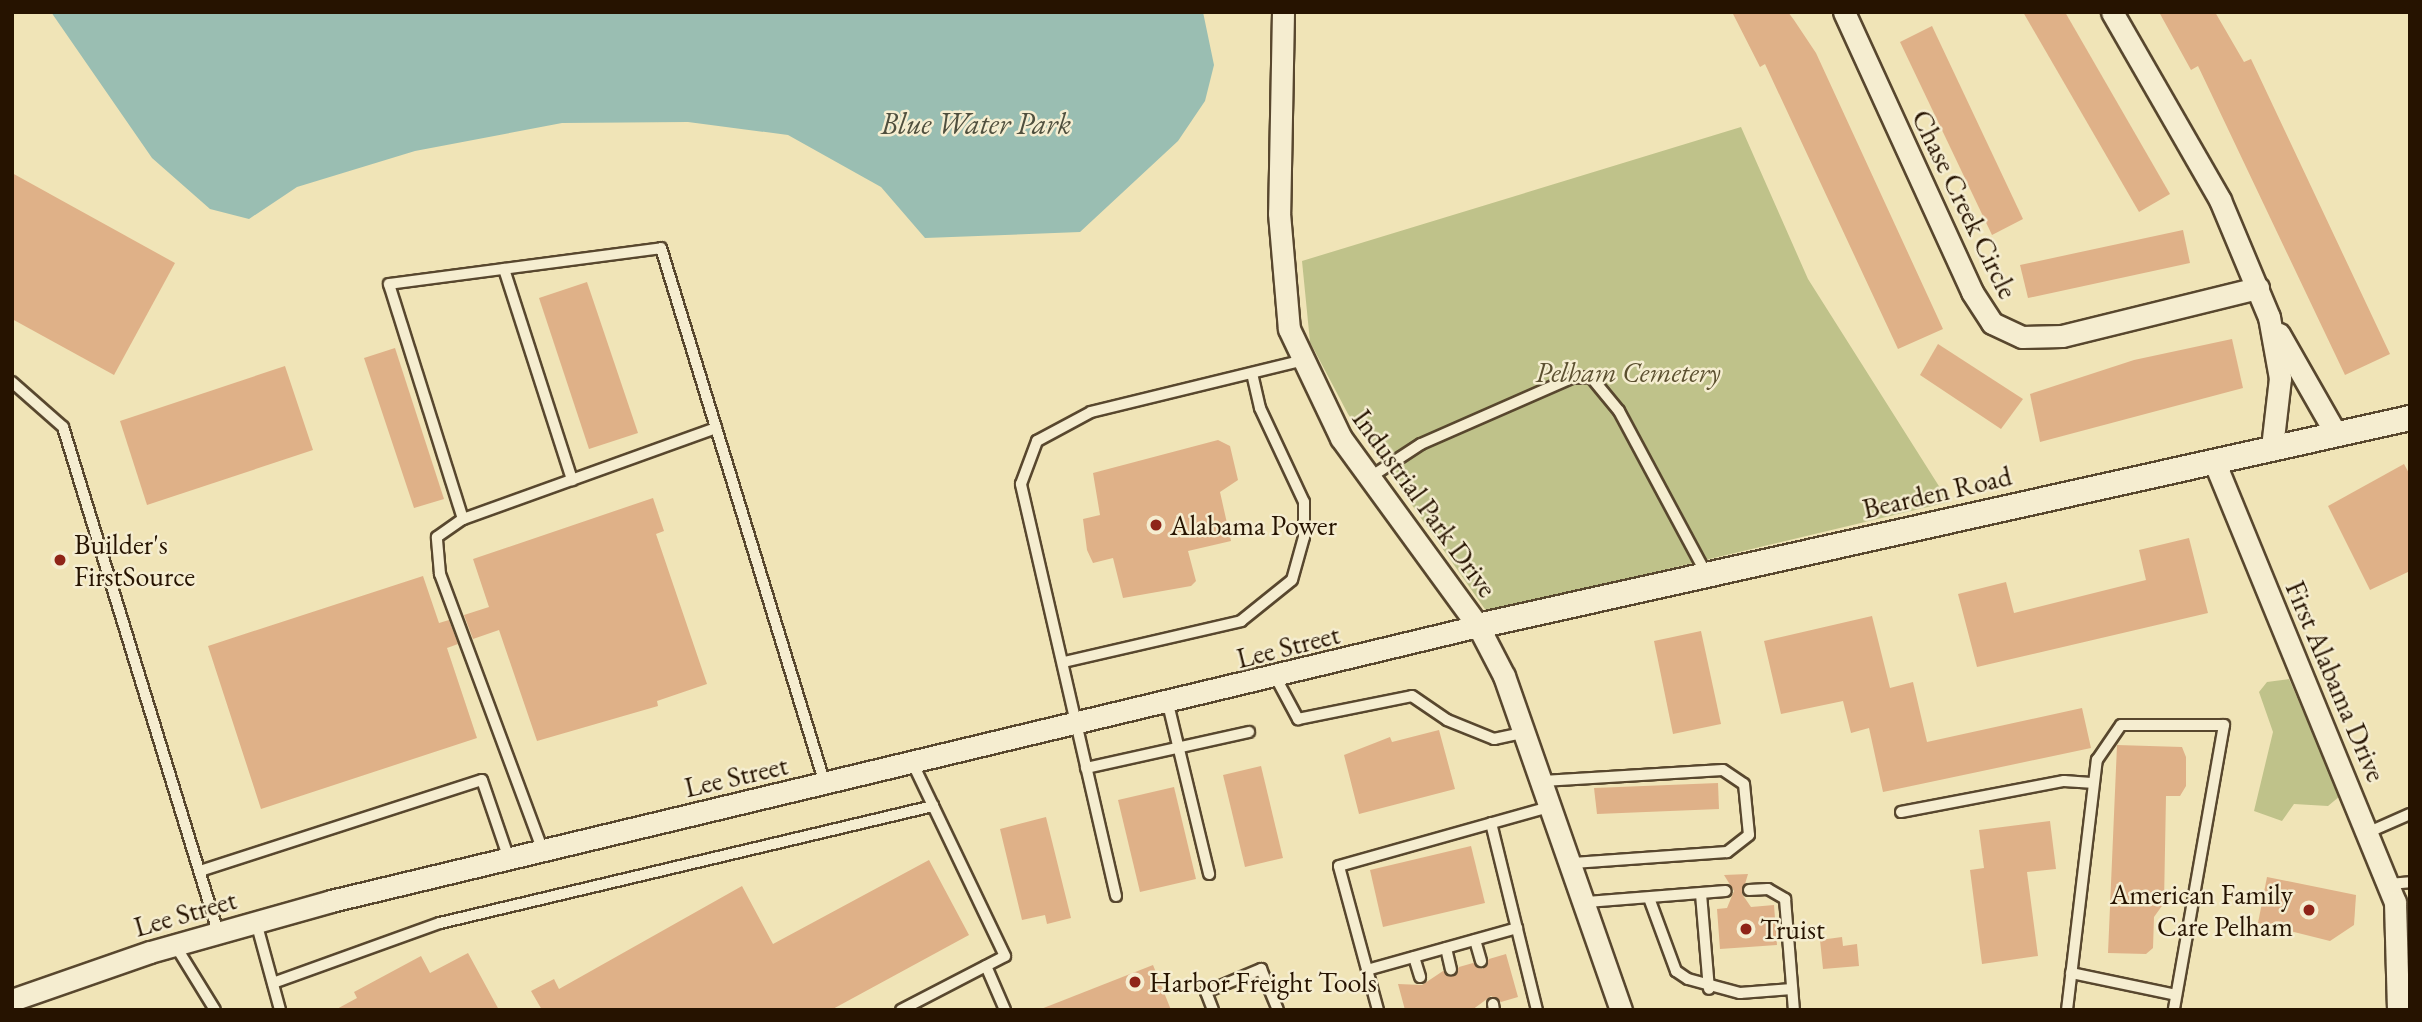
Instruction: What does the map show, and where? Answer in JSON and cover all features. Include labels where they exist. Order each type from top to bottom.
[{"type":"street","name":"Industrial Park Drive","points":[[1283,12],[1282,286],[1301,361],[1369,478],[1478,626],[1525,732],[1587,902],[1621,1010]]},
{"type":"street","name":"Chase Creek Circle","points":[[1844,12],[1972,292],[1999,327],[2022,337],[2062,336],[2258,288]]},
{"type":"street","points":[[2112,12],[2220,200],[2269,317],[2336,434]]},
{"type":"street","points":[[2269,317],[2280,378],[2272,447]]},
{"type":"street","name":"Bearden Road","points":[[1478,626],[2410,418]]},
{"type":"street","name":"First Alabama Drive","points":[[2214,461],[2369,832],[2400,883],[2398,1010]]},
{"type":"street","name":"Lee Street","points":[[12,1000],[175,945],[256,922],[824,784],[1077,727],[1478,626]]},
{"type":"lane","points":[[463,519],[389,284],[661,248],[824,784]]},
{"type":"lane","points":[[504,269],[572,480]]},
{"type":"lane","points":[[1116,896],[1021,484],[1037,441],[1091,412],[1301,361]]},
{"type":"lane","points":[[1064,662],[1241,621],[1292,580],[1304,537],[1304,502],[1260,408],[1252,374]]},
{"type":"lane","points":[[1369,478],[1421,444],[1571,378],[1591,377],[1619,411],[1707,575]]},
{"type":"lane","points":[[12,382],[63,428],[218,932]]},
{"type":"lane","points":[[542,851],[435,552],[446,527],[463,519],[716,428]]},
{"type":"lane","points":[[1276,678],[1298,719],[1412,696],[1447,720],[1494,739],[1525,732]]},
{"type":"lane","points":[[1168,704],[1209,873]]},
{"type":"lane","points":[[2067,1010],[2091,783],[2097,760],[2121,725],[2224,725],[2174,1010]]},
{"type":"lane","points":[[1086,768],[1249,732]]},
{"type":"lane","points":[[901,1010],[1005,956],[914,764]]},
{"type":"lane","points":[[1543,781],[1723,770],[1744,783],[1749,835],[1727,852],[1573,863]]},
{"type":"lane","points":[[200,871],[482,780],[509,859]]},
{"type":"lane","points":[[1901,812],[2064,781],[2091,783]]},
{"type":"lane","points":[[273,983],[440,923],[933,806]]},
{"type":"lane","points":[[1378,1010],[1339,866],[1552,806]]},
{"type":"lane","points":[[2369,832],[2410,814]]},
{"type":"lane","points":[[1491,823],[1536,1010]]},
{"type":"lane","points":[[1749,890],[1768,889],[1785,899],[1794,1010]]},
{"type":"lane","points":[[1587,902],[1726,891]]},
{"type":"lane","points":[[1701,894],[1709,989]]},
{"type":"lane","points":[[1649,898],[1676,971],[1709,989],[1792,989]]},
{"type":"lane","points":[[256,922],[280,1010]]},
{"type":"lane","points":[[1367,970],[1517,928]]},
{"type":"lane","points":[[1475,940],[1481,961]]},
{"type":"lane","points":[[175,945],[215,1010]]},
{"type":"lane","points":[[1446,948],[1451,969]]},
{"type":"lane","points":[[1414,957],[1420,978]]},
{"type":"lane","points":[[986,966],[1005,1010]]},
{"type":"lane","points":[[1213,1010],[1206,992],[1261,969],[1278,1010]]},
{"type":"lane","points":[[2071,973],[2176,995]]},
{"type":"green space","name":"Pelham Cemetery","points":[[1741,127],[1808,279],[1949,502],[1487,612],[1348,414],[1310,342],[1302,261]]},
{"type":"green space","points":[[2289,679],[2340,796],[2328,806],[2294,804],[2282,821],[2254,811],[2273,732],[2259,692],[2267,682]]},
{"type":"water","name":"Blue Water Park","points":[[51,12],[1203,12],[1214,65],[1205,101],[1178,141],[1080,232],[925,238],[881,187],[788,135],[688,122],[562,123],[415,151],[297,187],[249,219],[210,209],[152,158]]},
{"type":"building","points":[[1732,12],[1788,12],[1816,53],[1943,329],[1898,349],[1765,64],[1760,67]]},
{"type":"building","points":[[2023,12],[2065,12],[2170,194],[2139,212]]},
{"type":"building","points":[[2159,12],[2215,12],[2244,62],[2251,59],[2390,354],[2345,375],[2198,66],[2191,70]]},
{"type":"building","points":[[1932,26],[2023,219],[1992,235],[1900,42]]},
{"type":"building","points":[[12,173],[175,263],[114,375],[12,319]]},
{"type":"building","points":[[2183,230],[2190,263],[2028,298],[2020,265]]},
{"type":"building","points":[[587,282],[638,433],[589,449],[539,298]]},
{"type":"building","points":[[2232,339],[2243,388],[2040,442],[2030,394],[2134,360]]},
{"type":"building","points":[[1938,344],[2023,399],[2001,429],[1920,375]]},
{"type":"building","points":[[395,348],[444,499],[414,508],[364,358]]},
{"type":"building","points":[[285,366],[313,450],[147,505],[120,421]]},
{"type":"building","name":"Alabama Power","points":[[1218,440],[1230,446],[1238,480],[1220,492],[1231,541],[1188,551],[1196,581],[1191,586],[1123,598],[1113,558],[1093,563],[1087,550],[1083,519],[1100,515],[1093,473]]},
{"type":"building","points":[[2404,464],[2410,475],[2410,571],[2370,590],[2328,506]]},
{"type":"building","points":[[653,498],[664,531],[656,534],[707,684],[657,701],[658,706],[537,741],[499,630],[473,639],[464,615],[489,607],[473,559]]},
{"type":"building","points":[[2189,538],[2208,613],[1977,667],[1958,594],[2006,582],[2014,613],[2146,580],[2139,550]]},
{"type":"building","points":[[423,576],[439,623],[449,620],[458,644],[447,648],[477,738],[261,809],[208,646]]},
{"type":"building","points":[[1872,616],[1890,688],[1913,682],[1927,742],[2082,708],[2091,748],[1883,792],[1869,728],[1851,733],[1843,701],[1781,714],[1764,641]]},
{"type":"building","points":[[1701,631],[1721,724],[1673,734],[1654,641]]},
{"type":"building","points":[[1439,730],[1455,789],[1359,814],[1344,755],[1390,737],[1392,742]]},
{"type":"building","points":[[2117,745],[2182,747],[2186,757],[2186,786],[2180,796],[2166,796],[2164,903],[2154,917],[2153,948],[2146,954],[2108,953]]},
{"type":"building","points":[[1261,766],[1283,858],[1245,867],[1223,775]]},
{"type":"building","points":[[1718,783],[1719,809],[1597,814],[1594,788]]},
{"type":"building","points":[[1174,787],[1196,879],[1140,892],[1118,800]]},
{"type":"building","points":[[1046,817],[1071,918],[1047,924],[1045,915],[1022,920],[1000,829]]},
{"type":"building","points":[[2050,821],[2056,869],[2027,872],[2038,956],[1982,964],[1970,870],[1984,868],[1979,830]]},
{"type":"building","points":[[1471,846],[1485,903],[1383,927],[1370,870]]},
{"type":"building","points":[[929,860],[969,935],[831,1010],[542,1010],[531,991],[554,979],[559,989],[742,886],[773,944]]},
{"type":"building","points":[[1748,874],[1742,894],[1751,907],[1774,905],[1777,945],[1720,949],[1717,909],[1727,908],[1734,891],[1724,875]]},
{"type":"building","points":[[2267,877],[2356,895],[2354,925],[2330,941],[2258,923]]},
{"type":"building","points":[[1842,937],[1843,946],[1857,944],[1859,966],[1823,969],[1820,940]]},
{"type":"building","points":[[468,953],[499,1010],[335,1010],[357,998],[354,992],[421,956],[430,973]]},
{"type":"building","points":[[1506,954],[1518,997],[1501,1002],[1491,996],[1472,1010],[1405,1010],[1398,984],[1422,985],[1443,971],[1453,976],[1459,967],[1473,963],[1482,969],[1489,959]]},
{"type":"building","name":"Harbor Freight Tools","points":[[1153,965],[1171,1010],[1041,1010],[1041,1009]]},
{"type":"place","name":"Alabama Power","points":[[1156,525]]},
{"type":"place","name":"Builder's FirstSource","points":[[60,560]]},
{"type":"place","name":"American Family Care Pelham","points":[[2309,910]]},
{"type":"place","name":"Truist","points":[[1746,929]]},
{"type":"place","name":"Harbor Freight Tools","points":[[1135,982]]}]
